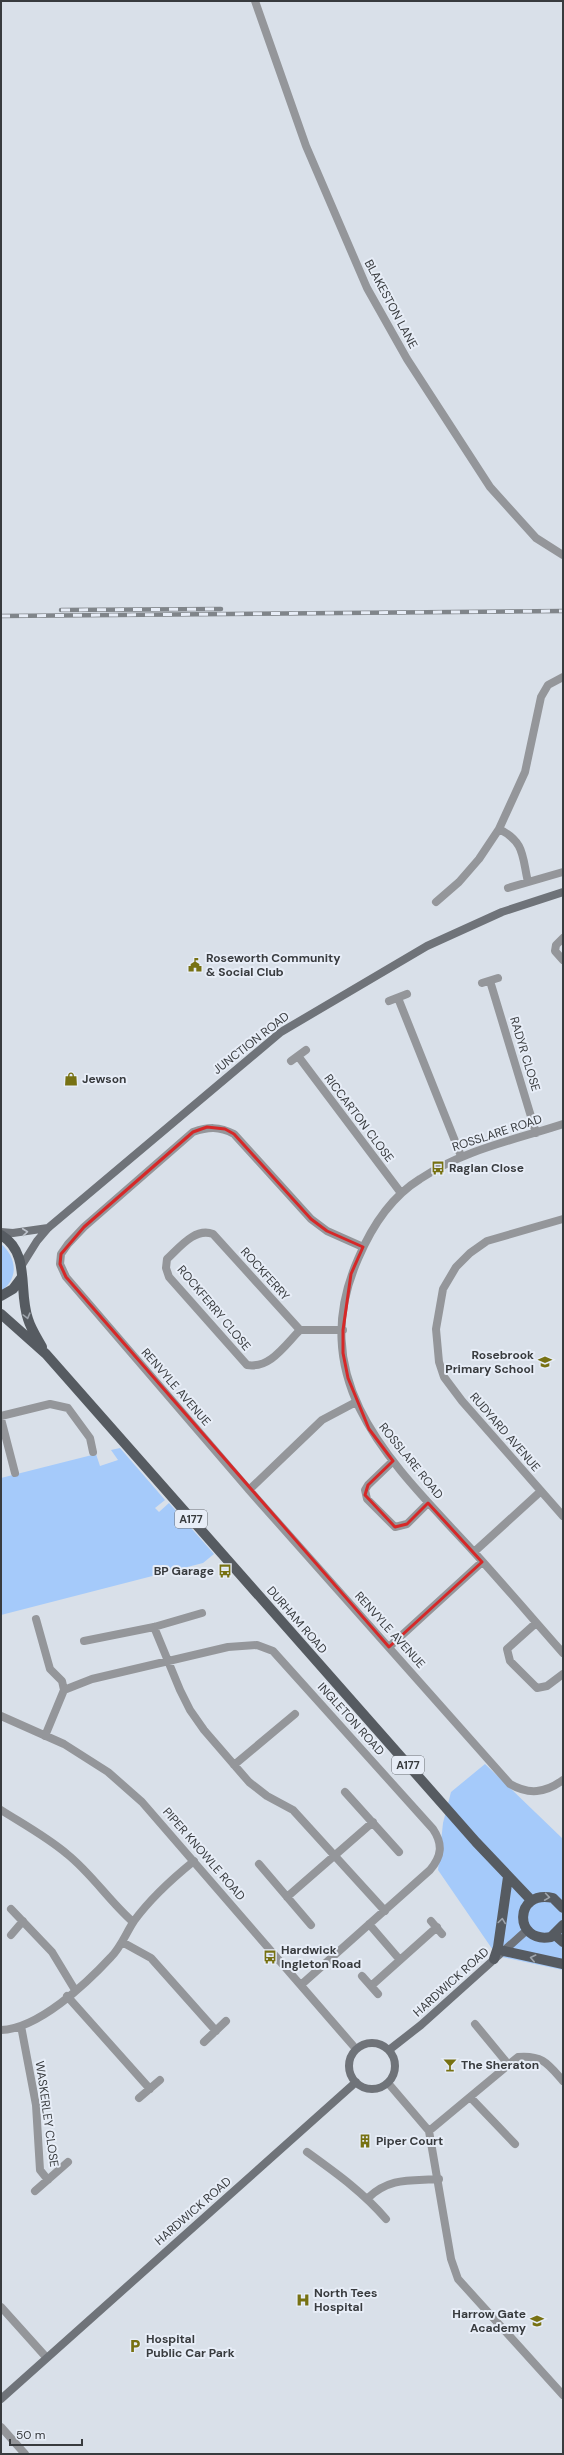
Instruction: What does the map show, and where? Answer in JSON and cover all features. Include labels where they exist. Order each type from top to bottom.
[{"type":"main road","name":"DURHAM ROAD","points":[[1,1235],[8,1239],[18,1252],[22,1265],[22,1294],[28,1320],[46,1354]]},
{"type":"main road","points":[[1,1296],[13,1289],[22,1277]]},
{"type":"main road","name":"DURHAM ROAD","points":[[1,1314],[46,1354],[508,1877],[531,1900]]},
{"type":"main road","points":[[494,1959],[498,1947],[508,1877]]},
{"type":"main road","points":[[562,1905],[553,1898],[544,1896],[531,1900],[524,1910],[522,1917],[527,1930],[538,1937],[544,1938],[556,1935],[563,1925]]},
{"type":"main road","points":[[556,1935],[563,1942]]},
{"type":"main road","points":[[504,1951],[563,1964]]},
{"type":"street","name":"BLAKESTON LANE","points":[[255,1],[306,146],[367,288],[388,327],[490,487],[536,538],[563,555]]},
{"type":"street","points":[[436,902],[459,882],[479,859],[499,829],[526,772],[541,696],[548,685],[563,678]]},
{"type":"street","points":[[499,829],[516,839],[519,844],[528,882]]},
{"type":"street","points":[[508,888],[563,872]]},
{"type":"street","name":"JUNCTION ROAD","points":[[22,1265],[37,1241],[48,1228],[281,1032],[426,946],[502,912],[563,892]]},
{"type":"street","points":[[563,938],[556,945],[556,951],[563,960]]},
{"type":"street","name":"RADYR CLOSE","points":[[490,981],[536,1133]]},
{"type":"street","points":[[389,1001],[407,994]]},
{"type":"street","points":[[398,998],[460,1156]]},
{"type":"street","name":"RICCARTON CLOSE","points":[[306,1050],[295,1059],[401,1193]]},
{"type":"street","name":"ROSSLARE ROAD","points":[[563,1124],[460,1156],[418,1180],[401,1193],[374,1227],[362,1247],[346,1292],[343,1330],[343,1353],[356,1402],[369,1429],[428,1503],[563,1652]]},
{"type":"street","name":"RENVYLE AVENUE","points":[[362,1247],[327,1231],[311,1219],[234,1134],[225,1129],[207,1127],[193,1132],[95,1217],[62,1254],[60,1264],[66,1277],[249,1490],[510,1784],[521,1790],[533,1792],[550,1789],[563,1780]]},
{"type":"street","name":"RUDYARD AVENUE","points":[[563,1219],[487,1241],[470,1253],[456,1267],[443,1289],[436,1329],[439,1362],[444,1377],[462,1401],[563,1516]]},
{"type":"street","points":[[1,1232],[13,1233],[48,1228]]},
{"type":"street","name":"ROCKFERRY CLOSE","points":[[212,1234],[205,1231],[196,1234],[167,1259],[166,1268],[169,1277],[247,1365],[258,1367],[266,1363],[300,1330]]},
{"type":"street","name":"ROCKFERRY","points":[[212,1234],[300,1330]]},
{"type":"street","points":[[300,1330],[343,1330]]},
{"type":"street","points":[[249,1490],[322,1420],[356,1402]]},
{"type":"street","points":[[1,1416],[50,1404],[68,1408],[90,1438],[93,1452]]},
{"type":"street","points":[[1,1419],[15,1473]]},
{"type":"street","points":[[393,1461],[368,1485],[365,1490],[367,1499],[395,1527],[407,1524],[428,1503]]},
{"type":"street","points":[[474,1552],[541,1491]]},
{"type":"street","points":[[389,1647],[482,1562]]},
{"type":"street","points":[[84,1641],[154,1627],[202,1613]]},
{"type":"street","points":[[36,1619],[50,1669],[62,1681],[64,1690],[45,1736]]},
{"type":"street","points":[[536,1623],[507,1649],[510,1661],[537,1688],[547,1686],[563,1674]]},
{"type":"street","points":[[154,1627],[190,1710],[204,1730],[249,1782],[267,1796],[293,1810],[385,1911]]},
{"type":"street","name":"INGLETON ROAD","points":[[64,1690],[92,1679],[228,1647],[257,1645],[273,1651],[434,1829],[440,1840],[441,1850],[438,1861],[385,1911],[302,1984]]},
{"type":"street","points":[[234,1765],[295,1714]]},
{"type":"street","name":"PIPER KNOWLE ROAD","points":[[1,1716],[64,1744],[108,1772],[142,1802],[302,1984],[356,2049]]},
{"type":"street","points":[[345,1792],[399,1852]]},
{"type":"street","points":[[1,1810],[67,1854],[91,1878],[115,1906],[133,1922]]},
{"type":"street","points":[[287,1897],[373,1822]]},
{"type":"street","points":[[1,2030],[21,2026],[41,2017],[75,1990],[112,1957],[133,1922],[182,1870],[194,1861]]},
{"type":"street","points":[[259,1864],[311,1925]]},
{"type":"street","points":[[11,1909],[52,1952],[75,1990]]},
{"type":"street","points":[[11,1935],[22,1921]]},
{"type":"street","points":[[431,1921],[442,1934]]},
{"type":"street","points":[[369,1924],[400,1960]]},
{"type":"street","points":[[371,1986],[437,1927]]},
{"type":"street","name":"HARDWICK ROAD","points":[[389,2050],[421,2025],[527,1930]]},
{"type":"street","points":[[122,1942],[151,1958],[216,2031]]},
{"type":"street","points":[[362,1976],[378,1994]]},
{"type":"street","points":[[67,1996],[150,2089]]},
{"type":"street","points":[[204,2042],[226,2021]]},
{"type":"street","points":[[475,2024],[508,2064]]},
{"type":"street","name":"WASKERLEY CLOSE","points":[[21,2026],[36,2105],[40,2170],[48,2180]]},
{"type":"street","points":[[374,2043],[389,2050],[395,2065],[392,2077],[388,2083],[371,2089],[356,2082],[349,2067],[351,2058],[356,2049],[365,2044],[374,2043]]},
{"type":"street","points":[[429,2131],[518,2057],[532,2056],[546,2062],[563,2082]]},
{"type":"street","points":[[139,2098],[160,2080]]},
{"type":"street","name":"HARDWICK ROAD","points":[[1,2399],[46,2357],[356,2082]]},
{"type":"street","points":[[388,2083],[429,2131],[439,2179],[451,2259],[458,2279],[563,2395]]},
{"type":"street","points":[[470,2097],[515,2144]]},
{"type":"street","points":[[307,2152],[368,2198],[386,2219]]},
{"type":"street","name":"WASKERLEY CLOSE","points":[[35,2191],[68,2162]]},
{"type":"street","points":[[368,2198],[378,2189],[392,2182],[439,2179]]},
{"type":"street","points":[[1,2307],[46,2357]]},
{"type":"street","points":[[1,2427],[25,2454]]},
{"type":"highlighted area","points":[[207,1127],[225,1129],[234,1134],[311,1219],[327,1231],[363,1247],[351,1274],[343,1330],[343,1353],[348,1378],[369,1429],[393,1461],[368,1485],[365,1495],[395,1527],[407,1524],[428,1503],[482,1562],[389,1647],[66,1277],[60,1264],[61,1254],[84,1227],[193,1132]]},
{"type":"shaded area","points":[[1,1244],[10,1255],[14,1268],[11,1280],[1,1291]]},
{"type":"shaded area","points":[[120,1448],[165,1500],[155,1508],[159,1512],[169,1503],[214,1554],[203,1563],[1,1615],[1,1478],[96,1454],[100,1466],[118,1460],[111,1450]]},
{"type":"shaded area","points":[[485,1764],[563,1839],[563,1970],[497,1956],[438,1870],[443,1823],[451,1792]]},
{"type":"railway","points":[[61,610],[221,609]]},
{"type":"railway","points":[[1,616],[563,611]]},
{"type":"place","name":"Roseworth Community & Social Club","points":[[195,965]]},
{"type":"place","name":"Jewson","points":[[71,1079]]},
{"type":"place","name":"Raglan Close","points":[[438,1168]]},
{"type":"place","name":"Rosebrook Primary School","points":[[545,1362]]},
{"type":"place","name":"BP Garage","points":[[225,1571]]},
{"type":"place","name":"Hardwick Ingleton Road","points":[[270,1957]]},
{"type":"place","name":"The Sheraton","points":[[450,2065]]},
{"type":"place","name":"Piper Court","points":[[365,2141]]},
{"type":"place","name":"North Tees Hospital","points":[[303,2300]]},
{"type":"place","name":"Harrow Gate Academy","points":[[537,2321]]},
{"type":"place","name":"Hospital Public Car Park","points":[[135,2346]]}]
